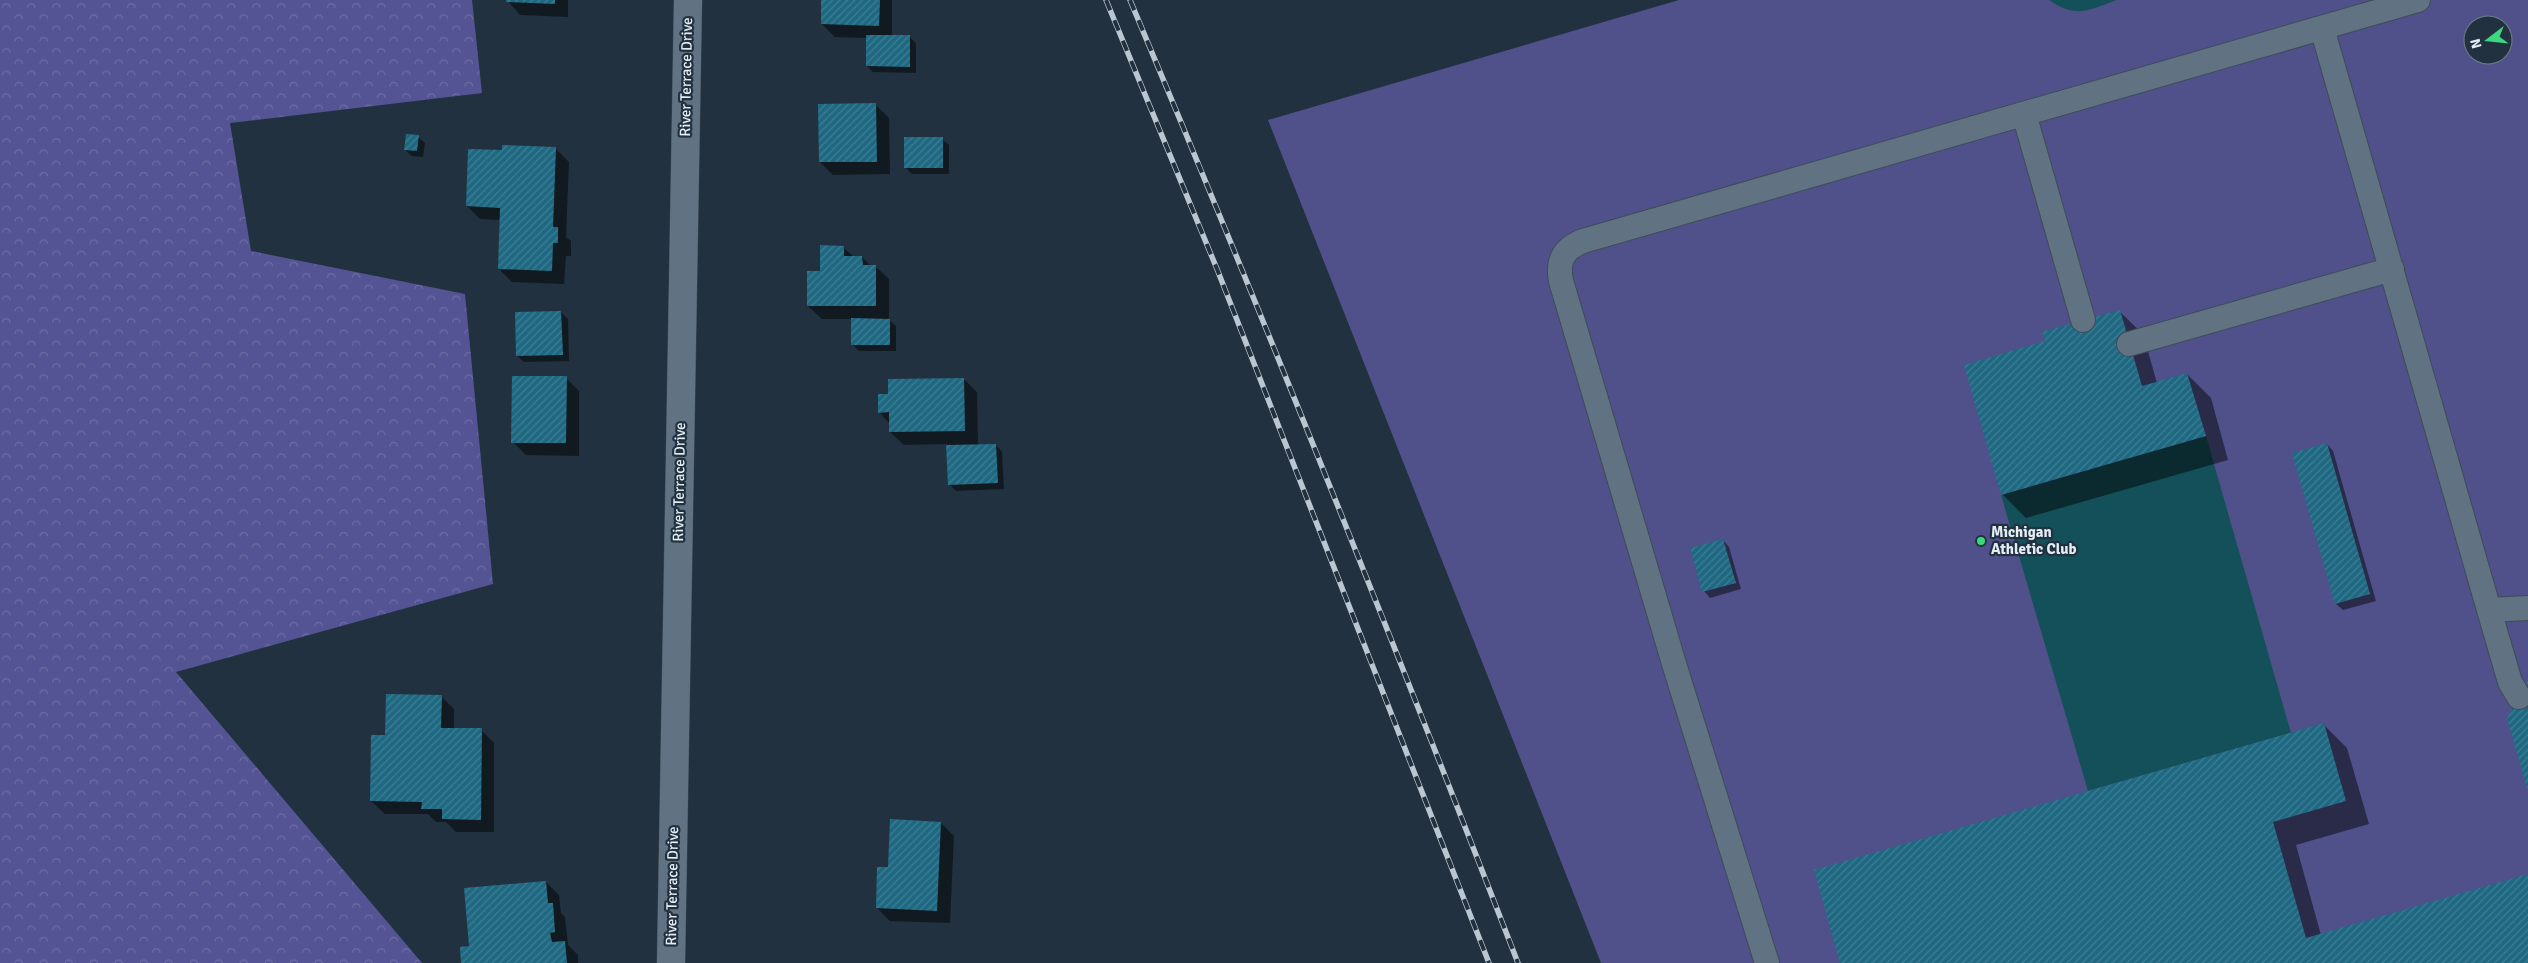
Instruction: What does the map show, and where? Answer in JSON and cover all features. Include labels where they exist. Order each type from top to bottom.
[{"type":"street","name":"River Terrace Drive","points":[[671,963],[688,0]]},
{"type":"lane","points":[[1768,963],[1675,667],[1561,281],[1558,268],[1562,256],[1571,246],[1583,240],[2418,0]]},
{"type":"lane","points":[[2322,28],[2510,682],[2519,697]]},
{"type":"lane","points":[[2024,114],[2083,320]]},
{"type":"lane","points":[[2130,344],[2392,269]]},
{"type":"lane","points":[[2489,610],[2528,608]]},
{"type":"green space","points":[[0,0],[472,0],[482,93],[230,123],[251,251],[465,294],[493,584],[176,672],[422,963],[0,963]]},
{"type":"shaded area","name":"Michigan Athletic Club","points":[[1679,0],[2528,0],[2528,963],[1601,963],[1268,120]]},
{"type":"shaded area","points":[[2049,0],[2117,0],[2083,11],[2075,11],[2059,6]]},
{"type":"shaded area","points":[[2206,436],[2291,733],[2088,791],[2001,495]]},
{"type":"building","points":[[506,0],[555,0],[555,4],[506,2]]},
{"type":"building","points":[[821,0],[880,0],[879,26],[821,24]]},
{"type":"building","points":[[866,35],[910,35],[910,67],[866,66]]},
{"type":"building","points":[[876,103],[877,162],[819,162],[818,104]]},
{"type":"building","points":[[406,134],[419,135],[417,151],[404,150]]},
{"type":"building","points":[[904,137],[943,137],[943,168],[904,168]]},
{"type":"building","points":[[502,145],[556,147],[553,227],[558,227],[558,243],[553,243],[552,271],[498,269],[500,208],[466,206],[468,149],[502,150]]},
{"type":"building","points":[[820,245],[844,246],[844,256],[862,256],[863,265],[876,265],[876,306],[807,306],[807,271],[820,271]]},
{"type":"building","points":[[2120,310],[2142,386],[2187,373],[2206,436],[2001,495],[1964,365],[2045,341],[2042,332]]},
{"type":"building","points":[[561,311],[563,355],[516,356],[515,312]]},
{"type":"building","points":[[851,318],[890,319],[890,345],[851,345]]},
{"type":"building","points":[[512,376],[567,376],[566,443],[511,443]]},
{"type":"building","points":[[964,378],[965,431],[889,432],[889,412],[878,413],[878,394],[888,394],[888,379]]},
{"type":"building","points":[[2327,443],[2370,594],[2335,604],[2292,453]]},
{"type":"building","points":[[996,444],[998,483],[948,485],[946,445]]},
{"type":"building","points":[[1723,539],[1736,583],[1702,592],[1690,548]]},
{"type":"building","points":[[2528,680],[2528,788],[2527,788],[2507,718]]},
{"type":"building","points":[[386,694],[442,695],[441,728],[482,728],[481,820],[442,819],[442,809],[421,809],[422,802],[370,801],[371,735],[385,735]]},
{"type":"building","points":[[2324,723],[2346,801],[2273,822],[2306,938],[2528,874],[2528,963],[1840,963],[1814,870]]},
{"type":"building","points":[[890,819],[941,822],[937,911],[876,908],[877,867],[888,867]]},
{"type":"building","points":[[546,881],[548,903],[553,903],[555,932],[550,933],[552,942],[565,941],[567,963],[461,963],[460,947],[469,946],[464,888]]},
{"type":"railway","points":[[1106,0],[1217,269],[1489,963]]},
{"type":"railway","points":[[1130,0],[1327,480],[1518,963]]},
{"type":"place","name":"Michigan Athletic Club","points":[[1981,541]]}]
